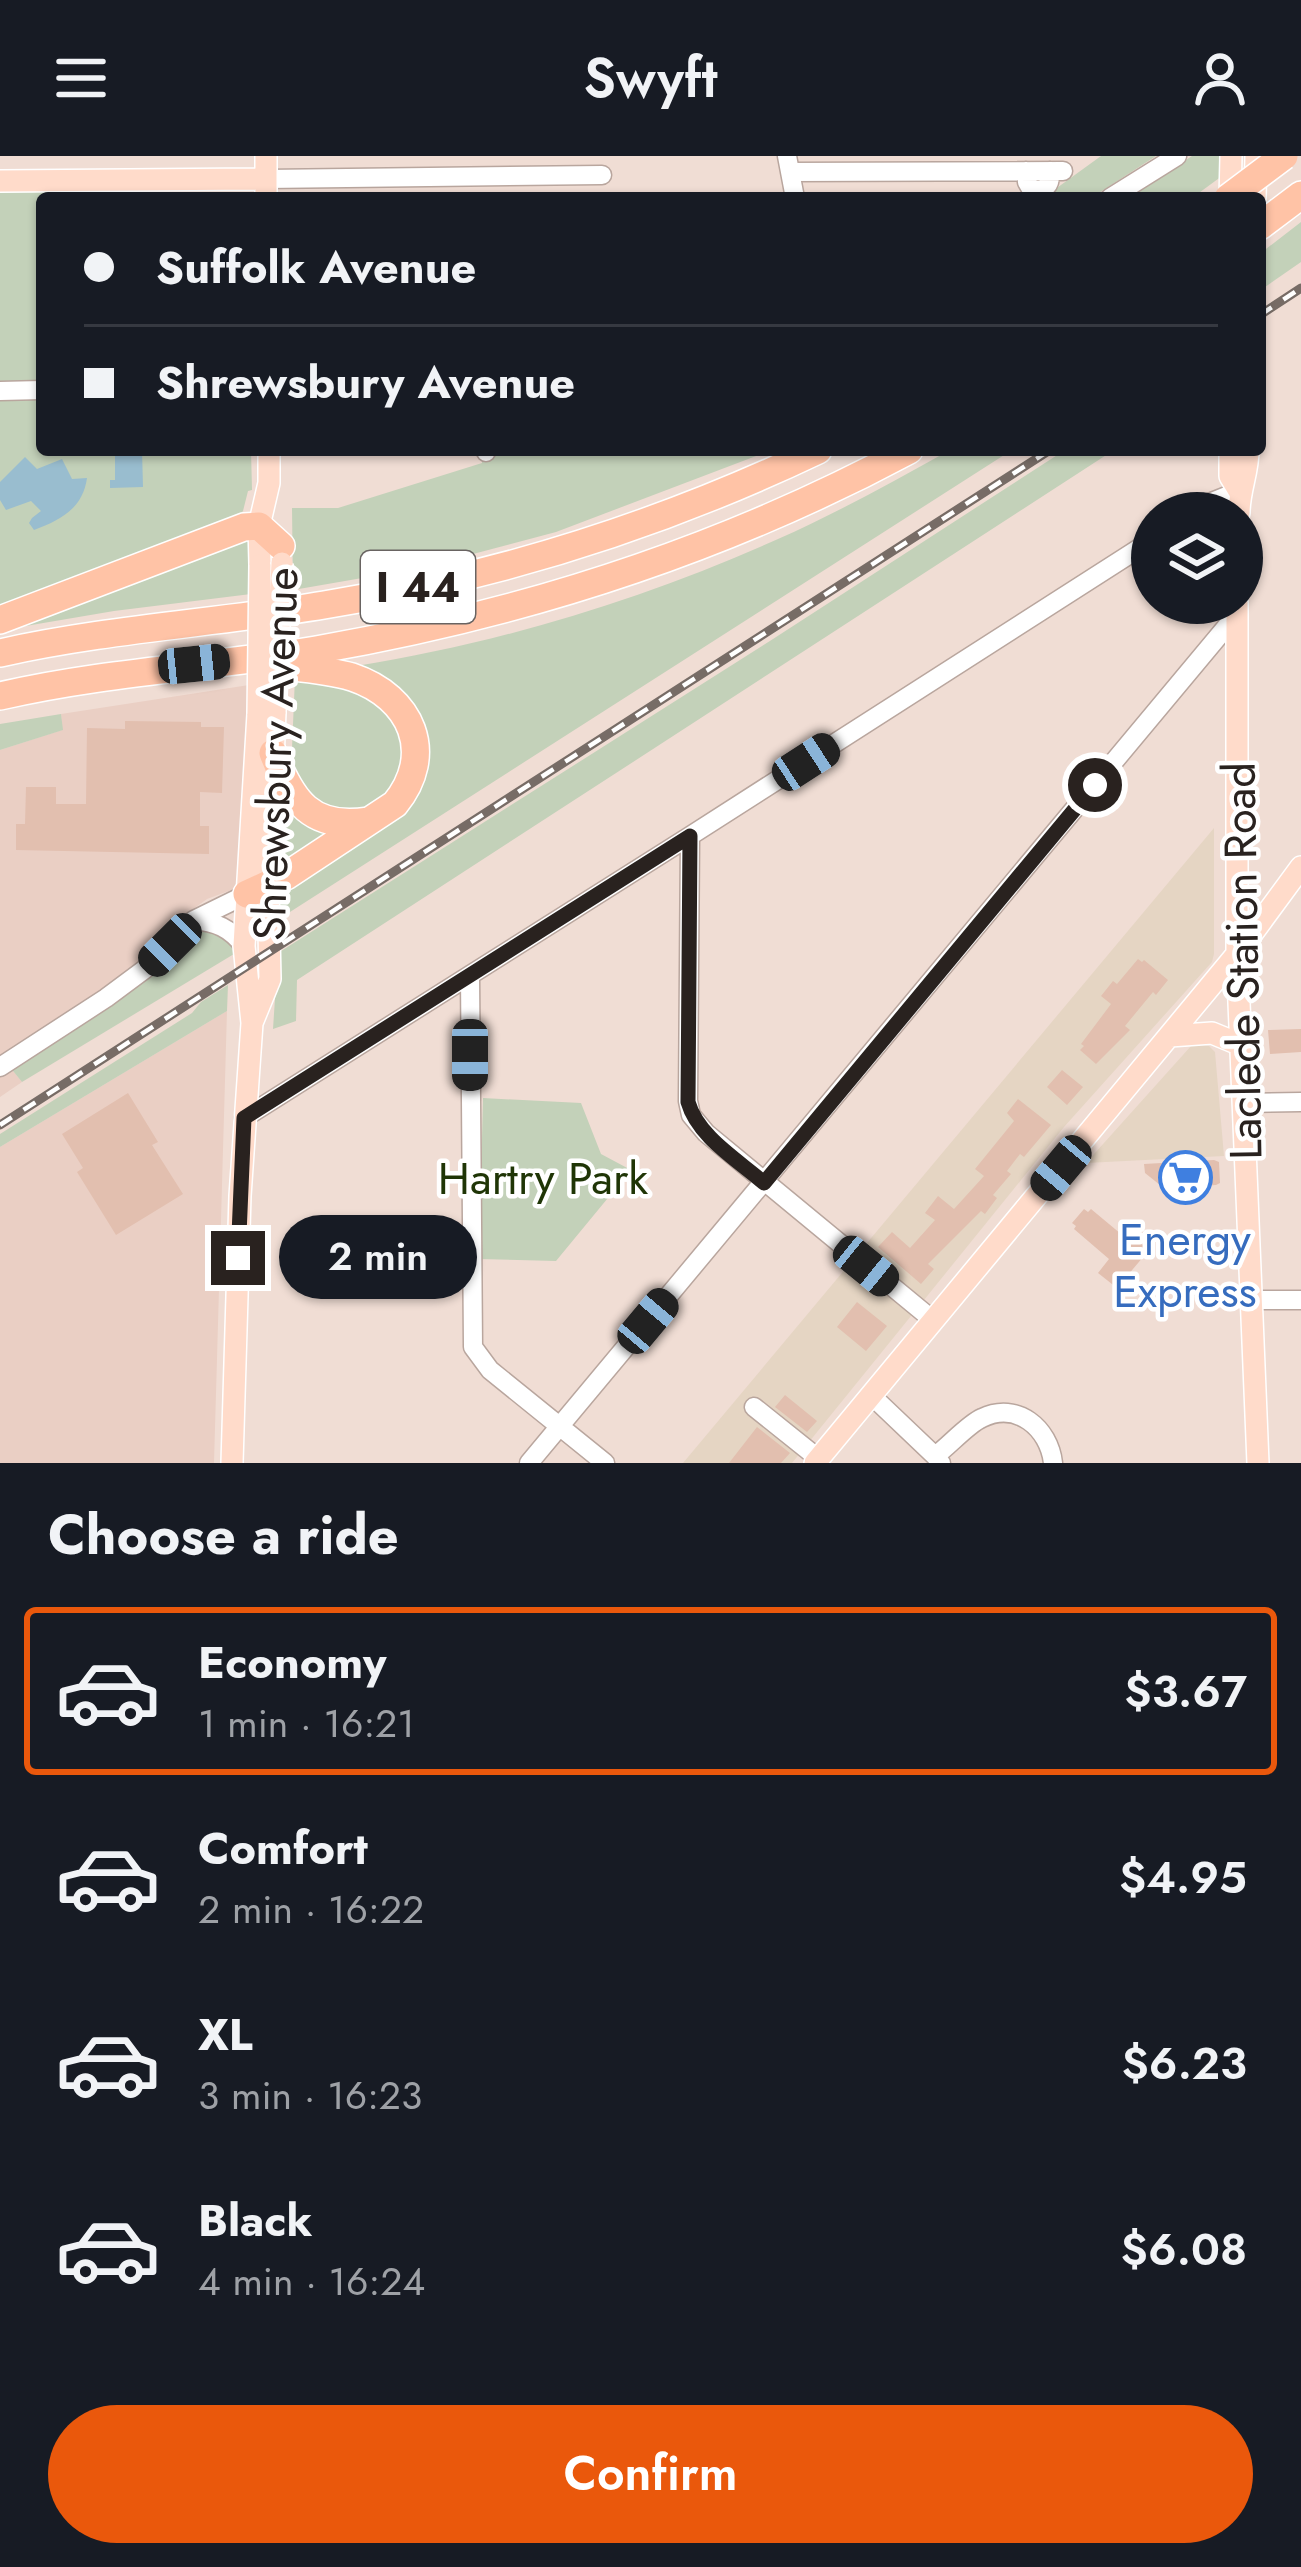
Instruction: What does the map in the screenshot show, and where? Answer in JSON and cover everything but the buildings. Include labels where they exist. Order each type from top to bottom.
[{"type":"highway","points":[[1237,192],[1284,156]]},
{"type":"highway","points":[[1266,221],[1297,198]]},
{"type":"highway","name":"I 44","points":[[0,653],[132,629],[320,606],[466,577],[627,529],[805,456]]},
{"type":"highway","name":"I 44","points":[[0,696],[118,674],[310,650],[526,604],[597,584],[736,533],[897,456]]},
{"type":"highway","points":[[0,620],[244,527],[260,526],[275,558]]},
{"type":"highway","points":[[236,660],[332,672],[381,691],[398,705],[411,726],[416,749],[415,770],[395,804],[258,889]]},
{"type":"highway","points":[[273,753],[285,784],[310,813],[349,824],[372,820]]},
{"type":"main road","points":[[1229,192],[1231,156]]},
{"type":"main road","points":[[1255,192],[1256,156]]},
{"type":"main road","points":[[0,181],[266,178]]},
{"type":"main road","name":"Shrewsbury Avenue","points":[[260,526],[269,456]]},
{"type":"main road","points":[[1230,456],[1236,492]]},
{"type":"main road","points":[[1242,492],[1249,456]]},
{"type":"main road","name":"Shrewsbury Avenue","points":[[252,1023],[270,979],[258,889],[280,524],[269,482]]},
{"type":"main road","name":"Laclede Station Road","points":[[1237,624],[1237,954],[1258,1463]]},
{"type":"main road","name":"Shrewsbury Avenue","points":[[232,1463],[244,1118],[252,1023],[244,946],[258,889],[273,753],[267,713]]},
{"type":"main road","points":[[817,1461],[1237,954],[1301,867]]},
{"type":"main road","points":[[1169,1036],[1212,1034],[1241,1045]]},
{"type":"street","points":[[1120,192],[1177,156]]},
{"type":"street","points":[[788,164],[1026,171],[1031,189],[1039,191],[1046,189],[1057,171]]},
{"type":"street","points":[[266,178],[602,175]]},
{"type":"street","points":[[0,391],[36,390]]},
{"type":"street","points":[[244,1118],[1131,553]]},
{"type":"street","points":[[529,1463],[1225,624]]},
{"type":"street","points":[[690,836],[688,1102],[692,1115],[764,1183],[934,1321]]},
{"type":"street","points":[[0,1066],[146,969],[194,920],[258,889]]},
{"type":"street","points":[[194,920],[221,925],[244,946]]},
{"type":"street","points":[[470,975],[472,1347],[490,1370],[605,1463]]},
{"type":"street","points":[[1243,1103],[1301,1102]]},
{"type":"street","points":[[1252,1300],[1301,1300]]},
{"type":"street","points":[[872,1396],[938,1459],[976,1421],[1004,1413],[1039,1427],[1050,1445],[1053,1463]]},
{"type":"street","points":[[754,1407],[817,1461]]},
{"type":"shaded area","points":[[249,685],[240,879],[234,889],[189,912],[140,967],[2,1057],[22,1082],[0,1097],[0,750],[62,730],[61,714]]},
{"type":"shaded area","points":[[1214,828],[1212,962],[1064,1127],[792,1463],[683,1463]]},
{"type":"shaded area","points":[[227,1011],[214,1463],[0,1463],[0,1147]]},
{"type":"shaded area","points":[[1200,1044],[1215,1052],[1224,1156],[1086,1163],[1191,1046]]},
{"type":"green space","points":[[1101,156],[1156,156],[1100,192],[1051,192]]},
{"type":"green space","points":[[1192,156],[1219,156],[1222,176],[1200,192],[1136,192]]},
{"type":"green space","points":[[0,191],[70,192],[36,192],[36,456],[251,456],[252,490],[232,523],[0,615]]},
{"type":"green space","points":[[1301,222],[1301,262],[1266,286],[1266,249]]},
{"type":"green space","points":[[482,456],[756,456],[556,532],[420,568],[293,590],[292,508],[338,508],[482,463]]},
{"type":"green space","points":[[939,456],[1003,456],[279,919],[280,886],[424,761],[356,666],[518,632],[676,581],[865,496]]},
{"type":"green space","points":[[1056,456],[1105,456],[297,980],[296,1021],[273,1029],[278,953]]},
{"type":"green space","points":[[247,538],[251,594],[8,629]]},
{"type":"green space","points":[[295,677],[326,677],[384,703],[406,740],[402,779],[375,807],[319,811],[291,772]]},
{"type":"green space","points":[[61,714],[63,730],[0,750],[0,724]]},
{"type":"green space","points":[[283,793],[337,829],[281,871]]},
{"type":"green space","points":[[207,928],[231,942],[234,954],[22,1082],[9,1066],[142,982],[181,943]]},
{"type":"green space","points":[[228,985],[227,1011],[0,1147],[0,1134],[192,1013]]},
{"type":"green space","name":"Hartry Park","points":[[483,1098],[581,1103],[601,1154],[631,1170],[556,1261],[479,1259]]},
{"type":"water","points":[[115,456],[142,456],[143,487],[110,488],[110,480],[115,480]]},
{"type":"water","points":[[25,457],[37,469],[62,459],[72,479],[87,478],[81,497],[69,511],[34,530],[29,523],[41,511],[31,501],[6,510],[0,500],[0,482]]},
{"type":"railway","points":[[1266,311],[1301,288]]},
{"type":"railway","points":[[0,1125],[1041,456]]},
{"type":"place","name":"Energy Express","points":[[1185,1178]]},
{"type":"route","points":[[238,1258],[244,1118],[690,836],[688,1102],[706,1133],[764,1183],[1095,785]]}]
